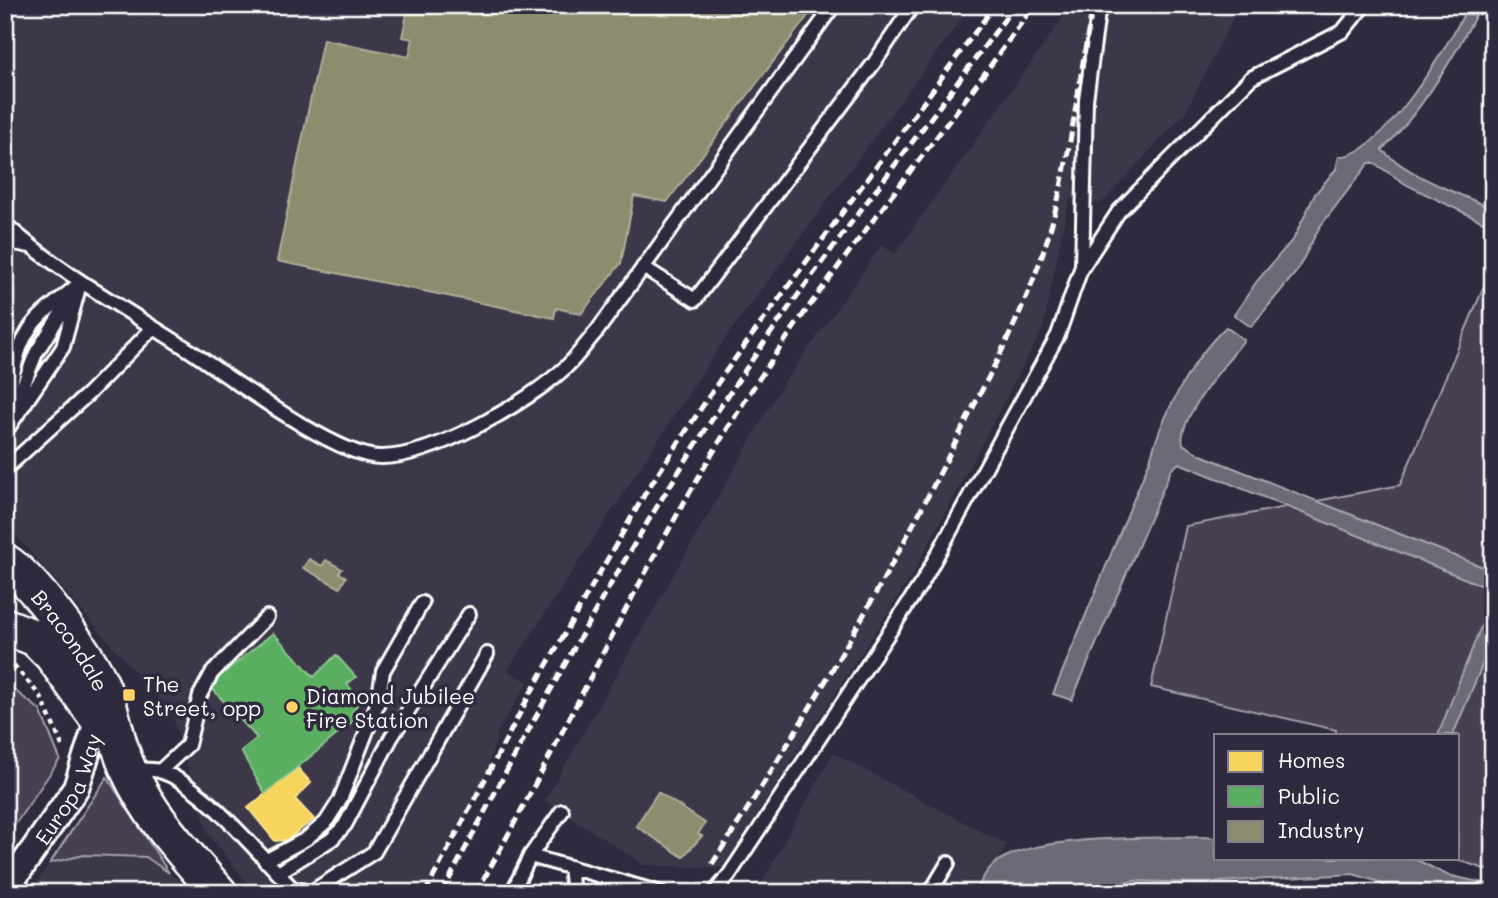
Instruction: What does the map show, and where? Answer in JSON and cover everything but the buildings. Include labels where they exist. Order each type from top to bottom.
[{"type":"street","name":"Bracondale","points":[[5,562],[20,571],[72,639],[102,686],[107,726]]},
{"type":"street","name":"Bracondale","points":[[5,626],[35,638],[52,654],[144,770],[166,831],[219,893]]},
{"type":"street","name":"Europa Way","points":[[5,891],[76,788],[107,726]]},
{"type":"lane","points":[[5,224],[31,247],[81,282],[272,406],[343,447],[380,458],[427,450],[521,402],[566,367],[643,267],[834,5]]},
{"type":"lane","points":[[643,267],[695,300],[874,63],[913,5]]},
{"type":"lane","points":[[714,893],[729,875],[923,581],[1058,335],[1082,266],[1119,211],[1251,78],[1343,31],[1364,5]]},
{"type":"lane","points":[[1082,266],[1086,100],[1098,13]]},
{"type":"lane","points":[[5,241],[31,247]]},
{"type":"lane","points":[[6,431],[63,347],[81,282]]},
{"type":"lane","points":[[6,431],[12,383],[30,328],[81,282]]},
{"type":"lane","points":[[6,431],[36,353],[81,282]]},
{"type":"lane","points":[[5,469],[79,403],[153,328]]},
{"type":"lane","points":[[265,861],[306,839],[326,822],[340,800],[378,702],[383,671],[422,603]]},
{"type":"lane","points":[[278,873],[332,839],[345,825],[391,738],[469,614]]},
{"type":"lane","points":[[144,770],[188,745],[200,695],[212,673],[267,617]]},
{"type":"lane","points":[[144,770],[186,785],[215,808],[293,890],[311,891],[374,852],[487,654]]},
{"type":"lane","points":[[512,893],[530,856],[562,811]]},
{"type":"lane","points":[[530,856],[661,893]]},
{"type":"lane","points":[[930,893],[948,863]]},
{"type":"lane","points":[[570,867],[573,893]]},
{"type":"path","points":[[5,663],[12,663],[41,697],[65,753],[107,726]]},
{"type":"shaded area","points":[[5,5],[972,5],[719,347],[508,670],[528,682],[498,731],[484,781],[424,893],[256,893],[208,834],[172,714],[5,523]]},
{"type":"shaded area","points":[[1072,5],[1240,5],[1185,113],[1101,204],[1069,199],[1043,328],[913,574],[722,868],[644,865],[545,800],[781,387],[882,245],[895,254]]},
{"type":"shaded area","points":[[1469,5],[1481,5],[1449,63],[1411,118],[1382,150],[1407,169],[1493,209],[1493,227],[1407,185],[1374,163],[1369,163],[1319,228],[1297,271],[1251,327],[1234,315],[1257,281],[1294,238],[1315,194],[1336,169],[1339,156],[1356,152],[1394,119],[1431,69]]},
{"type":"shaded area","points":[[1493,265],[1493,872],[1459,860],[1460,734],[1336,734],[1336,730],[1151,687],[1186,526],[1400,485]]},
{"type":"shaded area","points":[[1226,327],[1244,340],[1195,406],[1187,420],[1183,444],[1201,455],[1493,571],[1493,590],[1179,463],[1171,470],[1072,700],[1053,694],[1170,407],[1190,371]]},
{"type":"shaded area","points":[[1493,596],[1493,639],[1453,734],[1438,734]]},
{"type":"shaded area","points":[[5,683],[40,710],[60,759],[5,839]]},
{"type":"shaded area","points":[[833,753],[1007,845],[977,893],[756,893]]},
{"type":"shaded area","points":[[107,777],[169,873],[146,857],[84,855],[50,863]]},
{"type":"shaded area","points":[[1124,838],[1214,838],[1214,860],[1417,860],[1447,875],[1493,885],[1493,893],[1397,893],[1376,881],[1353,874],[1202,883],[1134,881],[1079,893],[975,893],[993,865],[1010,855],[1061,843]]},
{"type":"shaded area","points":[[84,855],[147,857],[182,882],[192,893],[29,893],[50,863]]},
{"type":"railway","points":[[425,893],[529,696],[646,492],[723,375],[995,5]]},
{"type":"railway","points":[[442,893],[582,633],[696,444],[804,286],[1015,5]]},
{"type":"railway","points":[[476,893],[679,511],[753,388],[821,290],[1034,5]]},
{"type":"railway","points":[[712,864],[778,760],[872,600],[930,492],[1021,308],[1039,264],[1058,201],[1093,5]]},
{"type":"place","name":"The Street, opp","points":[[129,695]]},
{"type":"place","name":"Diamond Jubilee Fire Station","points":[[292,707]]}]
